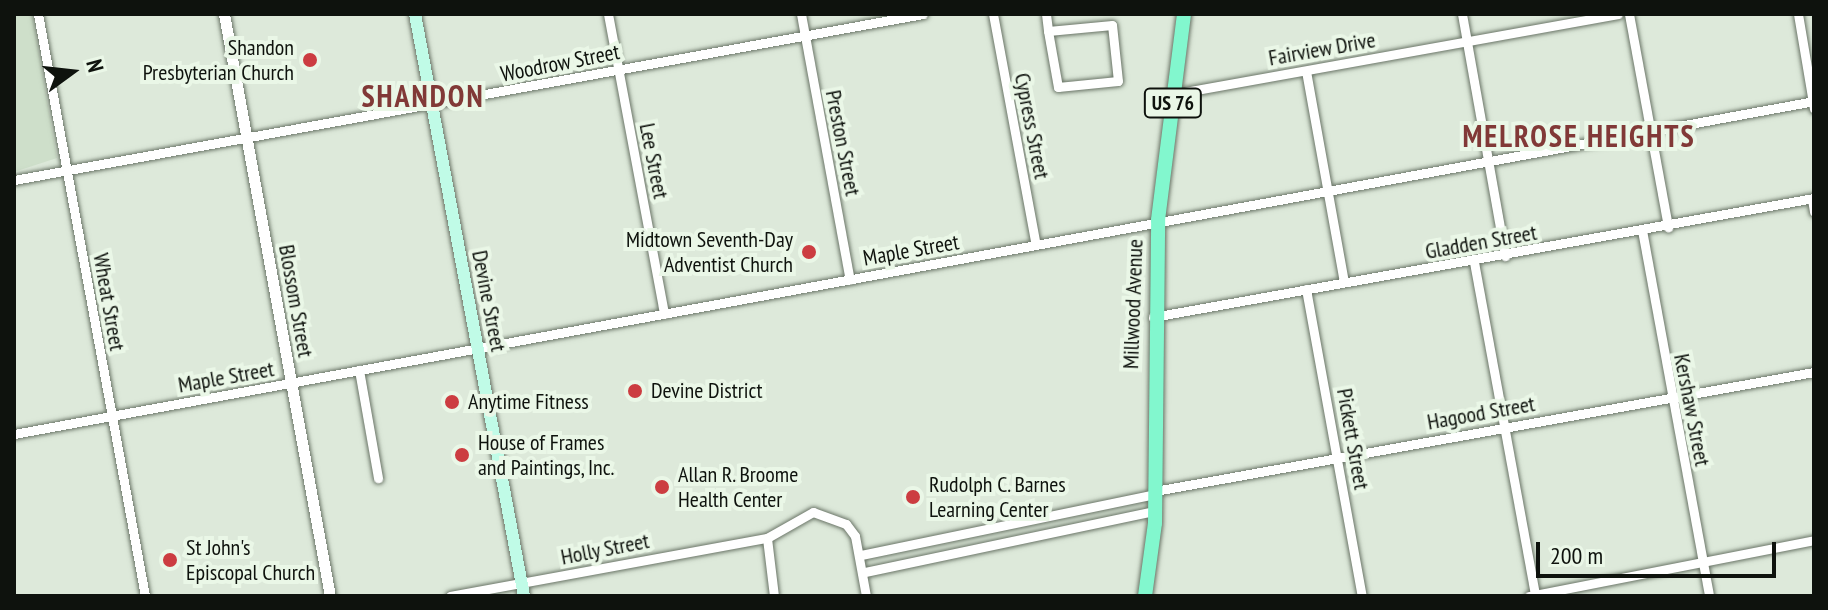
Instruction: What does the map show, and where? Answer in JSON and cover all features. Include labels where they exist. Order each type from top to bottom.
[{"type":"main road","name":"Devine Street","points":[[415,14],[523,590]]},
{"type":"main road","name":"Millwood Avenue","points":[[1145,596],[1155,511],[1153,317],[1158,220],[1184,14]]},
{"type":"street","name":"Wheat Street","points":[[38,14],[145,596]]},
{"type":"street","name":"Blossom Street","points":[[224,14],[330,596]]},
{"type":"street","name":"Lee Street","points":[[608,14],[664,314]]},
{"type":"street","name":"Preston Street","points":[[801,14],[850,280]]},
{"type":"street","name":"Woodrow Street","points":[[14,180],[923,14]]},
{"type":"street","name":"Cypress Street","points":[[993,14],[1036,245]]},
{"type":"street","points":[[1046,14],[1048,31],[1062,90],[1118,81],[1112,25],[1048,31]]},
{"type":"street","points":[[1462,14],[1505,256]]},
{"type":"street","name":"Fairview Drive","points":[[1174,94],[1618,14]]},
{"type":"street","points":[[1629,14],[1668,227]]},
{"type":"street","points":[[1798,14],[1814,104]]},
{"type":"street","points":[[1306,71],[1344,282]]},
{"type":"street","name":"Maple Street","points":[[14,434],[1158,220],[1814,104]]},
{"type":"street","points":[[1813,198],[1814,212]]},
{"type":"street","name":"Gladden Street","points":[[1153,317],[1474,262],[1813,198]]},
{"type":"street","name":"Kershaw Street","points":[[1642,230],[1709,596]]},
{"type":"street","points":[[1474,262],[1506,428],[1533,596],[1814,540]]},
{"type":"street","name":"Pickett Street","points":[[1306,289],[1362,596]]},
{"type":"street","points":[[359,370],[378,478]]},
{"type":"street","name":"Hagood Street","points":[[861,555],[1338,456],[1814,372]]},
{"type":"street","points":[[865,572],[1155,511]]},
{"type":"street","points":[[774,596],[767,538],[803,514],[829,514],[846,524],[861,555],[866,596]]},
{"type":"street","name":"Holly Street","points":[[450,596],[523,590],[767,538]]},
{"type":"shaded area","points":[[14,14],[32,14],[57,158],[14,172]]},
{"type":"place","name":"Shandon Presbyterian Church","points":[[310,60]]},
{"type":"place","name":"Midtown Seventh-Day Adventist Church","points":[[809,252]]},
{"type":"place","name":"Devine District","points":[[635,391]]},
{"type":"place","name":"Anytime Fitness","points":[[452,402]]},
{"type":"place","name":"House of Frames and Paintings, Inc.","points":[[462,455]]},
{"type":"place","name":"Allan R. Broome Health Center","points":[[662,487]]},
{"type":"place","name":"Rudolph C. Barnes Learning Center","points":[[913,497]]},
{"type":"place","name":"St John's Episcopal Church","points":[[170,560]]},
{"type":"district","name":"SHANDON","points":[[423,96]]},
{"type":"district","name":"MELROSE HEIGHTS","points":[[1579,136]]}]
